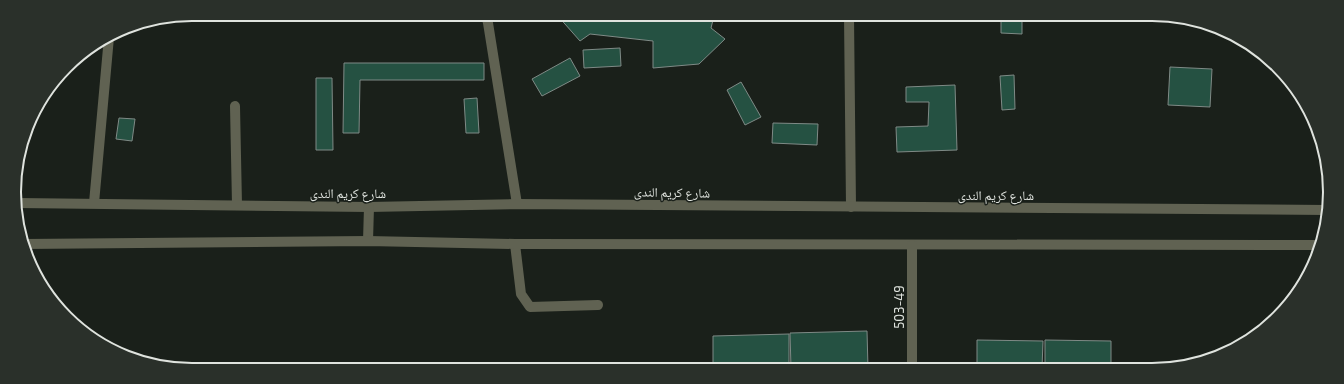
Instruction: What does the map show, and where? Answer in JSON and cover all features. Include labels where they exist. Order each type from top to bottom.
[{"type":"street","points":[[488,21],[517,204]]},
{"type":"street","points":[[849,21],[851,207]]},
{"type":"street","points":[[94,203],[108,43]]},
{"type":"street","points":[[236,106],[237,205]]},
{"type":"street","name":"شارع كريم الندى","points":[[21,203],[369,207],[517,204],[1322,210]]},
{"type":"street","points":[[368,241],[369,207]]},
{"type":"street","points":[[29,244],[368,241],[516,244],[1315,245]]},
{"type":"street","points":[[516,244],[521,294],[530,307],[598,305]]},
{"type":"street","name":"503-49","points":[[912,245],[912,363]]},
{"type":"building","points":[[562,21],[713,21],[711,28],[725,39],[699,64],[653,68],[653,41],[590,34],[580,41]]},
{"type":"building","points":[[1001,21],[1022,21],[1022,34],[1001,33]]},
{"type":"building","points":[[620,48],[621,66],[584,68],[583,50]]},
{"type":"building","points":[[570,58],[580,76],[542,96],[532,79]]},
{"type":"building","points":[[344,63],[484,63],[484,80],[360,80],[359,133],[343,133]]},
{"type":"building","points":[[1170,67],[1212,69],[1210,107],[1168,105]]},
{"type":"building","points":[[1014,75],[1015,109],[1002,110],[1000,76]]},
{"type":"building","points":[[316,78],[332,78],[333,150],[316,150]]},
{"type":"building","points":[[741,82],[761,117],[745,125],[727,90]]},
{"type":"building","points":[[955,85],[957,150],[897,152],[896,127],[928,126],[929,102],[906,102],[906,87]]},
{"type":"building","points":[[477,98],[479,133],[466,133],[464,99]]},
{"type":"building","points":[[119,118],[135,119],[132,141],[116,139]]},
{"type":"building","points":[[773,123],[818,124],[817,145],[772,143]]},
{"type":"building","points":[[867,331],[868,363],[791,363],[790,333]]},
{"type":"building","points":[[789,334],[789,363],[713,363],[713,336]]},
{"type":"building","points":[[977,340],[1043,341],[1042,363],[977,363]]},
{"type":"building","points":[[1045,340],[1111,341],[1111,363],[1045,363]]}]
